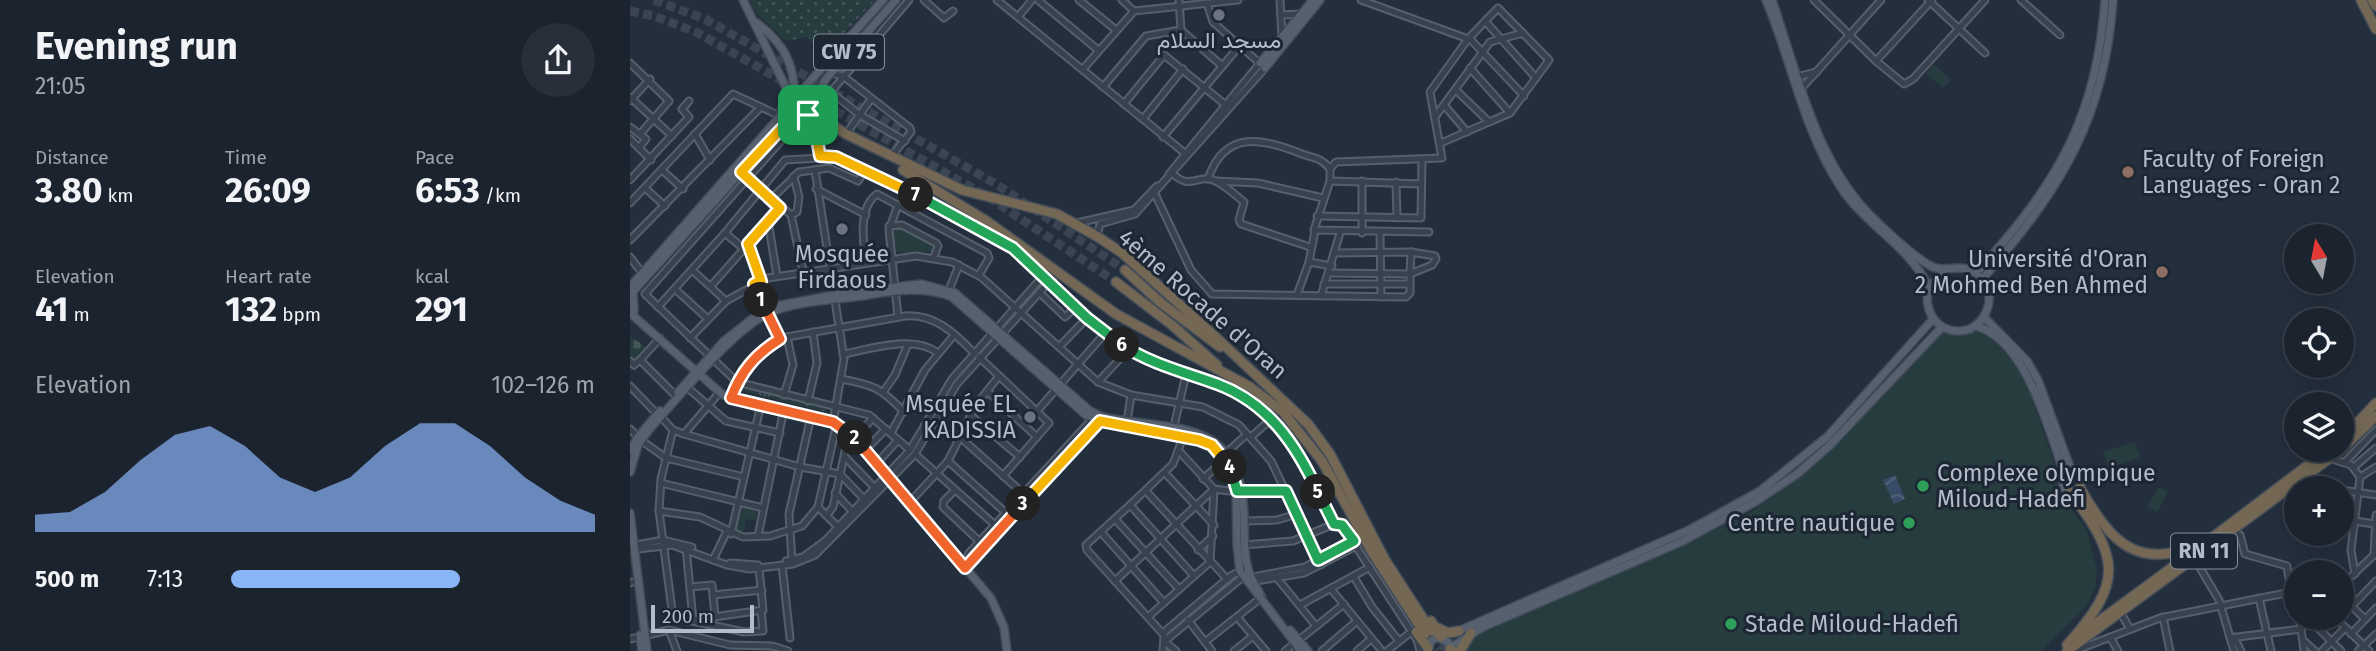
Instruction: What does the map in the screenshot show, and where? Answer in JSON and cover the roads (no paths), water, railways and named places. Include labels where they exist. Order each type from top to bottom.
[{"type":"highway","points":[[2362,0],[2376,18]]},
{"type":"highway","points":[[2362,0],[2376,29]]},
{"type":"highway","points":[[2372,0],[2376,6]]},
{"type":"highway","name":"4ème Rocade d'Oran","points":[[805,119],[831,124],[846,134],[962,190],[1038,208],[1074,223],[1122,253],[1298,414],[1324,444],[1424,631]]},
{"type":"highway","name":"4ème Rocade d'Oran","points":[[805,119],[905,171],[985,220],[1151,335],[1226,373],[1269,400],[1300,430],[1322,461],[1351,514],[1424,631]]},
{"type":"highway","points":[[1125,270],[1161,303],[1247,366]]},
{"type":"highway","points":[[1116,282],[1172,325],[1226,373]]},
{"type":"highway","points":[[2354,426],[2376,403]]},
{"type":"highway","name":"RN 11","points":[[2354,439],[2376,416]]},
{"type":"highway","name":"RN 11","points":[[2070,649],[2204,544],[2327,462]]},
{"type":"highway","name":"RN 11","points":[[2058,651],[2070,649],[2328,462]]},
{"type":"highway","points":[[2075,490],[2107,531],[2132,550],[2165,556],[2204,544]]},
{"type":"highway","points":[[2070,649],[2097,611],[2109,581],[2102,543],[2075,490]]},
{"type":"highway","points":[[1351,514],[1359,544],[1424,631],[1426,650]]},
{"type":"highway","points":[[1424,631],[1459,631]]},
{"type":"highway","points":[[1424,631],[1442,638]]},
{"type":"highway","points":[[1452,650],[1471,634]]},
{"type":"main road","points":[[743,0],[794,97],[804,100],[805,119]]},
{"type":"main road","points":[[883,0],[794,97],[785,102],[781,113],[642,273],[631,291],[633,314],[719,393],[835,422],[854,437],[957,557],[996,607],[1004,627],[1007,651]]},
{"type":"main road","name":"CW 75","points":[[805,119],[831,73],[896,0]]},
{"type":"main road","points":[[1282,43],[1312,0]]},
{"type":"main road","points":[[1263,65],[1320,0]]},
{"type":"main road","points":[[1766,0],[1796,77]]},
{"type":"main road","points":[[1772,0],[1816,143],[1841,189],[1864,217],[1915,266],[1928,287]]},
{"type":"main road","points":[[2105,0],[2102,43],[2094,81],[2064,156],[2041,196],[2021,223],[1980,269],[1972,271],[1958,268],[1944,271],[1928,287],[1926,303],[1933,319],[1942,327],[1959,331],[1975,326],[1984,317],[1990,301],[1986,275],[2037,215],[2059,183],[2081,139],[2106,64],[2113,0]]},
{"type":"main road","points":[[754,20],[785,51],[792,66],[794,97]]},
{"type":"main road","points":[[1800,90],[1832,163],[1862,207],[1919,258],[1944,271]]},
{"type":"main road","points":[[781,113],[784,118],[805,119]]},
{"type":"main road","points":[[631,291],[744,175],[781,129],[805,119]]},
{"type":"main road","points":[[1972,271],[1986,285]]},
{"type":"main road","points":[[630,451],[675,395],[712,359],[739,327],[767,311],[921,284],[949,290],[1058,387],[1098,418],[1205,437],[1238,470],[1244,521],[1246,576]]},
{"type":"main road","points":[[895,288],[943,293],[997,333]]},
{"type":"main road","points":[[1984,317],[2026,361],[2038,380],[2070,477],[2064,487],[2075,490],[2080,480],[2070,477]]},
{"type":"main road","points":[[1471,634],[1710,528],[1762,493],[1827,437],[1933,319]]},
{"type":"main road","points":[[1975,326],[1994,336],[2023,369],[2034,388],[2070,477]]},
{"type":"main road","points":[[1426,650],[1434,638],[1442,638],[1459,631],[1689,530],[1797,474],[1829,446],[1942,327]]},
{"type":"main road","points":[[659,416],[688,388],[699,372]]},
{"type":"main road","points":[[1098,418],[1173,432],[1212,445],[1225,456]]},
{"type":"main road","points":[[630,472],[640,439]]},
{"type":"main road","points":[[1240,492],[1237,545],[1246,576],[1301,651]]},
{"type":"main road","points":[[630,513],[632,582],[645,651]]},
{"type":"main road","points":[[632,549],[642,635]]},
{"type":"main road","points":[[957,557],[968,555]]},
{"type":"main road","points":[[1442,638],[1452,650]]},
{"type":"main road","points":[[1296,642],[1308,651]]},
{"type":"street","points":[[831,124],[821,104],[909,0]]},
{"type":"street","points":[[924,0],[944,18],[953,11]]},
{"type":"street","points":[[997,0],[1187,155]]},
{"type":"street","points":[[1018,17],[1035,0],[1098,50]]},
{"type":"street","points":[[1079,0],[1116,30]]},
{"type":"street","points":[[1122,0],[1134,10]]},
{"type":"street","points":[[1083,69],[1134,10],[1179,3],[1238,0]]},
{"type":"street","points":[[1280,0],[1282,43]]},
{"type":"street","points":[[1361,0],[1468,38],[1524,96]]},
{"type":"street","points":[[1814,0],[1897,81],[1907,84],[1985,0]]},
{"type":"street","points":[[1820,6],[1826,0]]},
{"type":"street","points":[[1870,0],[1876,6]]},
{"type":"street","points":[[1800,90],[1881,0]]},
{"type":"street","points":[[2021,0],[2060,35]]},
{"type":"street","points":[[1876,61],[1930,1],[1985,53]]},
{"type":"street","points":[[1179,3],[1181,30],[1221,65]]},
{"type":"street","points":[[1098,237],[1097,228],[1100,223],[1135,214],[1155,194],[1263,65],[1209,18],[1207,3]]},
{"type":"street","points":[[1297,295],[1309,262],[1317,216],[1330,181],[1330,169],[1336,162],[1351,159],[1442,158],[1430,92],[1468,38],[1498,8],[1501,9],[1549,60],[1510,113],[1441,142]]},
{"type":"street","points":[[1281,15],[1301,14]]},
{"type":"street","points":[[1485,21],[1536,78]]},
{"type":"street","points":[[1103,86],[1146,36],[1181,30]]},
{"type":"street","points":[[1435,117],[1490,42],[1499,37],[1523,33]]},
{"type":"street","points":[[1163,137],[1241,44]]},
{"type":"street","points":[[1124,104],[1160,57],[1168,57],[1228,107]]},
{"type":"street","points":[[630,63],[650,79],[669,101],[641,133]]},
{"type":"street","points":[[1470,68],[1510,113]]},
{"type":"street","points":[[1143,119],[1183,69]]},
{"type":"street","points":[[1796,77],[1816,72]]},
{"type":"street","points":[[831,73],[843,76],[911,129],[894,153]]},
{"type":"street","points":[[650,79],[631,99],[673,136]]},
{"type":"street","points":[[1456,90],[1489,122]]},
{"type":"street","points":[[831,92],[860,115],[905,141]]},
{"type":"street","points":[[630,203],[733,94],[781,113]]},
{"type":"street","points":[[846,134],[871,99]]},
{"type":"street","points":[[630,180],[689,117],[682,109],[689,102]]},
{"type":"street","points":[[1445,106],[1467,132]]},
{"type":"street","points":[[630,240],[761,107]]},
{"type":"street","points":[[820,156],[816,134],[805,119],[744,175],[645,294],[736,381],[873,418],[995,525]]},
{"type":"street","points":[[630,127],[641,133],[647,141],[639,148]]},
{"type":"street","points":[[695,134],[710,160]]},
{"type":"street","points":[[1208,179],[1216,162],[1228,150],[1248,140],[1263,140],[1285,146],[1322,160],[1330,169]]},
{"type":"street","points":[[631,141],[651,160]]},
{"type":"street","points":[[658,307],[725,233],[786,159],[836,157],[1013,248],[1087,318],[1129,349],[1237,393],[1271,419],[1299,451],[1334,524]]},
{"type":"street","points":[[1317,216],[1421,218],[1422,160]]},
{"type":"street","points":[[771,199],[799,172],[831,169],[856,181],[861,179],[864,170]]},
{"type":"street","points":[[662,170],[683,189]]},
{"type":"street","points":[[659,512],[700,517],[729,532],[758,536],[802,526],[818,507],[835,422],[843,354],[815,170]]},
{"type":"street","points":[[1172,173],[1192,183],[1208,179],[1258,183],[1323,198]]},
{"type":"street","points":[[1074,223],[1123,217],[1134,210],[1172,173]]},
{"type":"street","points":[[744,175],[791,215],[803,271]]},
{"type":"street","points":[[791,215],[797,212],[799,202],[793,177]]},
{"type":"street","points":[[1215,181],[1244,202],[1239,220],[1241,225],[1310,247]]},
{"type":"street","points":[[1330,181],[1421,184]]},
{"type":"street","points":[[1362,181],[1362,233]]},
{"type":"street","points":[[1396,182],[1397,218]]},
{"type":"street","points":[[645,188],[665,206]]},
{"type":"street","points":[[816,189],[866,215]]},
{"type":"street","points":[[1155,194],[1191,270],[1209,293],[1409,296],[1411,252]]},
{"type":"street","points":[[866,262],[863,233],[866,215],[876,195],[987,254],[989,258],[979,275]]},
{"type":"street","points":[[898,205],[889,226],[898,317]]},
{"type":"street","points":[[712,286],[780,208]]},
{"type":"street","points":[[768,221],[777,276]]},
{"type":"street","points":[[889,226],[902,225],[936,243],[939,246],[934,257]]},
{"type":"street","points":[[1315,231],[1429,232]]},
{"type":"street","points":[[725,233],[746,247],[761,281]]},
{"type":"street","points":[[1321,296],[1340,233]]},
{"type":"street","points":[[1380,233],[1381,297]]},
{"type":"street","points":[[1329,273],[1410,274],[1432,265],[1436,259],[1435,256],[1411,252],[1334,253]]},
{"type":"street","points":[[630,257],[642,273]]},
{"type":"street","points":[[691,338],[726,301],[754,284],[777,276],[891,258],[934,257],[959,265],[979,275],[1098,382],[1131,395],[1222,414],[1249,436],[1271,461],[1320,563]]},
{"type":"street","points":[[1309,262],[1332,266]]},
{"type":"street","points":[[949,290],[959,265]]},
{"type":"street","points":[[656,266],[664,270]]},
{"type":"street","points":[[692,270],[726,301]]},
{"type":"street","points":[[663,542],[737,568],[759,568],[815,555],[913,452],[952,379],[997,333],[1043,277],[1054,270]]},
{"type":"street","points":[[1018,309],[1049,282],[1054,270]]},
{"type":"street","points":[[754,284],[780,339]]},
{"type":"street","points":[[1324,284],[1410,284]]},
{"type":"street","points":[[675,289],[708,318]]},
{"type":"street","points":[[1039,292],[1065,317],[1076,307]]},
{"type":"street","points":[[731,398],[736,381],[764,349],[780,339],[898,317],[928,317],[954,335],[1049,423],[1003,476]]},
{"type":"street","points":[[1059,348],[1087,318]]},
{"type":"street","points":[[808,401],[817,363],[813,332]]},
{"type":"street","points":[[1038,410],[1105,333]]},
{"type":"street","points":[[866,450],[888,431],[904,412],[938,353],[954,335]]},
{"type":"street","points":[[784,395],[793,365],[787,337]]},
{"type":"street","points":[[630,361],[634,365],[660,338]]},
{"type":"street","points":[[843,354],[908,344],[925,344],[938,353]]},
{"type":"street","points":[[884,391],[895,375],[908,344]]},
{"type":"street","points":[[1098,382],[1129,349]]},
{"type":"street","points":[[640,360],[675,395]]},
{"type":"street","points":[[1173,432],[1177,403],[1186,374]]},
{"type":"street","points":[[910,502],[948,461],[970,415],[999,376]]},
{"type":"street","points":[[841,379],[874,385],[884,391],[904,412]]},
{"type":"street","points":[[630,386],[673,430],[800,467],[840,474],[864,499]]},
{"type":"street","points":[[688,388],[726,421],[780,433]]},
{"type":"street","points":[[987,391],[1037,437]]},
{"type":"street","points":[[684,434],[709,408],[719,393]]},
{"type":"street","points":[[1127,422],[1131,395]]},
{"type":"street","points":[[713,559],[729,532],[738,503],[761,404]]},
{"type":"street","points":[[758,536],[784,410]]},
{"type":"street","points":[[970,415],[1020,457]]},
{"type":"street","points":[[793,562],[789,531],[811,416]]},
{"type":"street","points":[[827,515],[833,506],[846,447],[873,418]]},
{"type":"street","points":[[965,567],[1098,418]]},
{"type":"street","points":[[1203,479],[1225,456],[1271,419]]},
{"type":"street","points":[[630,429],[666,458],[744,477]]},
{"type":"street","points":[[673,430],[661,483],[659,512],[673,617],[744,632],[763,631],[759,568]]},
{"type":"street","points":[[2354,444],[2376,430]]},
{"type":"street","points":[[1170,651],[1164,645],[1163,633],[1087,550],[1086,545],[1165,473],[1173,464],[1183,437]]},
{"type":"street","points":[[961,438],[1026,496]]},
{"type":"street","points":[[877,463],[898,440]]},
{"type":"street","points":[[2354,467],[2373,450],[2376,460]]},
{"type":"street","points":[[1179,451],[1214,489],[1240,492],[1286,491]]},
{"type":"street","points":[[845,457],[875,488]]},
{"type":"street","points":[[948,461],[1006,513]]},
{"type":"street","points":[[2347,462],[2360,477],[2354,524],[2375,524]]},
{"type":"street","points":[[2360,477],[2374,471]]},
{"type":"street","points":[[1165,473],[1214,525]]},
{"type":"street","points":[[840,528],[864,499],[889,477]]},
{"type":"street","points":[[661,483],[763,508]]},
{"type":"street","points":[[1115,581],[1214,489]]},
{"type":"street","points":[[1148,617],[1210,562],[1214,489]]},
{"type":"street","points":[[955,490],[944,501],[943,507],[980,542]]},
{"type":"street","points":[[1146,491],[1227,579]]},
{"type":"street","points":[[2354,491],[2376,495]]},
{"type":"street","points":[[835,493],[853,512]]},
{"type":"street","points":[[965,567],[968,555],[1006,513],[1026,496]]},
{"type":"street","points":[[1130,505],[1195,576]]},
{"type":"street","points":[[818,507],[840,528]]},
{"type":"street","points":[[1244,521],[1277,520],[1297,514]]},
{"type":"street","points":[[2355,574],[2375,555],[2376,515]]},
{"type":"street","points":[[1115,519],[1179,589]]},
{"type":"street","points":[[1243,545],[1272,545],[1307,537],[1334,524],[1342,525],[1359,544],[1370,567],[1424,631],[1399,641],[1384,651],[1331,589]]},
{"type":"street","points":[[2070,649],[2122,615],[2235,530],[2245,554],[2284,565]]},
{"type":"street","points":[[1101,532],[1164,603]]},
{"type":"street","points":[[1198,550],[1213,536]]},
{"type":"street","points":[[632,549],[663,542],[690,546],[713,559],[750,565],[782,564]]},
{"type":"street","points":[[1164,645],[1188,620],[1246,576],[1277,578],[1299,575],[1359,544]]},
{"type":"street","points":[[2351,546],[2355,574]]},
{"type":"street","points":[[686,548],[693,620]]},
{"type":"street","points":[[2196,561],[2221,606],[2234,651]]},
{"type":"street","points":[[1163,633],[1227,579],[1290,571],[1320,563]]},
{"type":"street","points":[[782,564],[790,638]]},
{"type":"street","points":[[1300,605],[1370,567]]},
{"type":"street","points":[[1354,576],[1364,596],[1399,641]]},
{"type":"street","points":[[1277,578],[1316,626]]},
{"type":"street","points":[[2354,604],[2376,581]]},
{"type":"street","points":[[690,587],[712,586],[715,616]]},
{"type":"street","points":[[713,595],[762,590]]},
{"type":"street","points":[[2070,649],[2093,648],[2110,637],[2163,617],[2284,593]]},
{"type":"street","points":[[1205,642],[1261,598]]},
{"type":"street","points":[[2259,598],[2271,651]]},
{"type":"street","points":[[1285,651],[1343,604]]},
{"type":"street","points":[[2351,634],[2376,608]]},
{"type":"street","points":[[693,620],[761,610]]},
{"type":"street","points":[[2354,610],[2365,620]]},
{"type":"street","points":[[2122,615],[2130,629]]},
{"type":"street","points":[[1237,617],[1266,651]]},
{"type":"street","points":[[2163,617],[2171,651]]},
{"type":"street","points":[[1188,620],[1212,651]]},
{"type":"street","points":[[1322,651],[1357,621]]},
{"type":"street","points":[[668,630],[677,651]]},
{"type":"street","points":[[630,639],[668,630],[730,645],[772,646],[788,651]]},
{"type":"street","points":[[2232,637],[2294,630]]},
{"type":"street","points":[[2301,630],[2304,651]]},
{"type":"street","points":[[2321,630],[2341,651]]},
{"type":"street","points":[[2322,651],[2343,630]]},
{"type":"street","points":[[2347,630],[2369,651]]},
{"type":"street","points":[[2358,651],[2376,634]]},
{"type":"street","points":[[1234,651],[1253,636]]},
{"type":"street","points":[[2110,637],[2119,651]]},
{"type":"street","points":[[2232,637],[2241,651]]},
{"type":"street","points":[[1357,651],[1371,639]]},
{"type":"street","points":[[2304,641],[2315,651]]},
{"type":"street","points":[[1331,644],[1337,651]]},
{"type":"street","points":[[1164,645],[1176,651]]},
{"type":"water","points":[[1895,475],[1905,499],[1894,504],[1883,480]]},
{"type":"tunnel","points":[[654,0],[705,19],[996,184],[1125,270]]},
{"type":"tunnel","points":[[630,11],[654,16],[698,33],[988,197],[1116,282]]},
{"type":"tunnel","points":[[1433,633],[1447,651]]},
{"type":"tunnel","points":[[1427,639],[1437,651]]},
{"type":"place","name":"مسجد السلام","points":[[1219,15]]},
{"type":"place","name":"Faculty of Foreign Languages - Oran 2","points":[[2128,172]]},
{"type":"place","name":"Mosquée Firdaous","points":[[842,229]]},
{"type":"place","name":"Université d'Oran 2 Mohmed Ben Ahmed","points":[[2162,272]]},
{"type":"place","name":"Msquée EL KADISSIA","points":[[1030,417]]},
{"type":"place","name":"Complexe olympique Miloud-Hadefi","points":[[1923,486]]},
{"type":"place","name":"Centre nautique","points":[[1909,523]]},
{"type":"place","name":"Stade Miloud-Hadefi","points":[[1731,624]]}]
